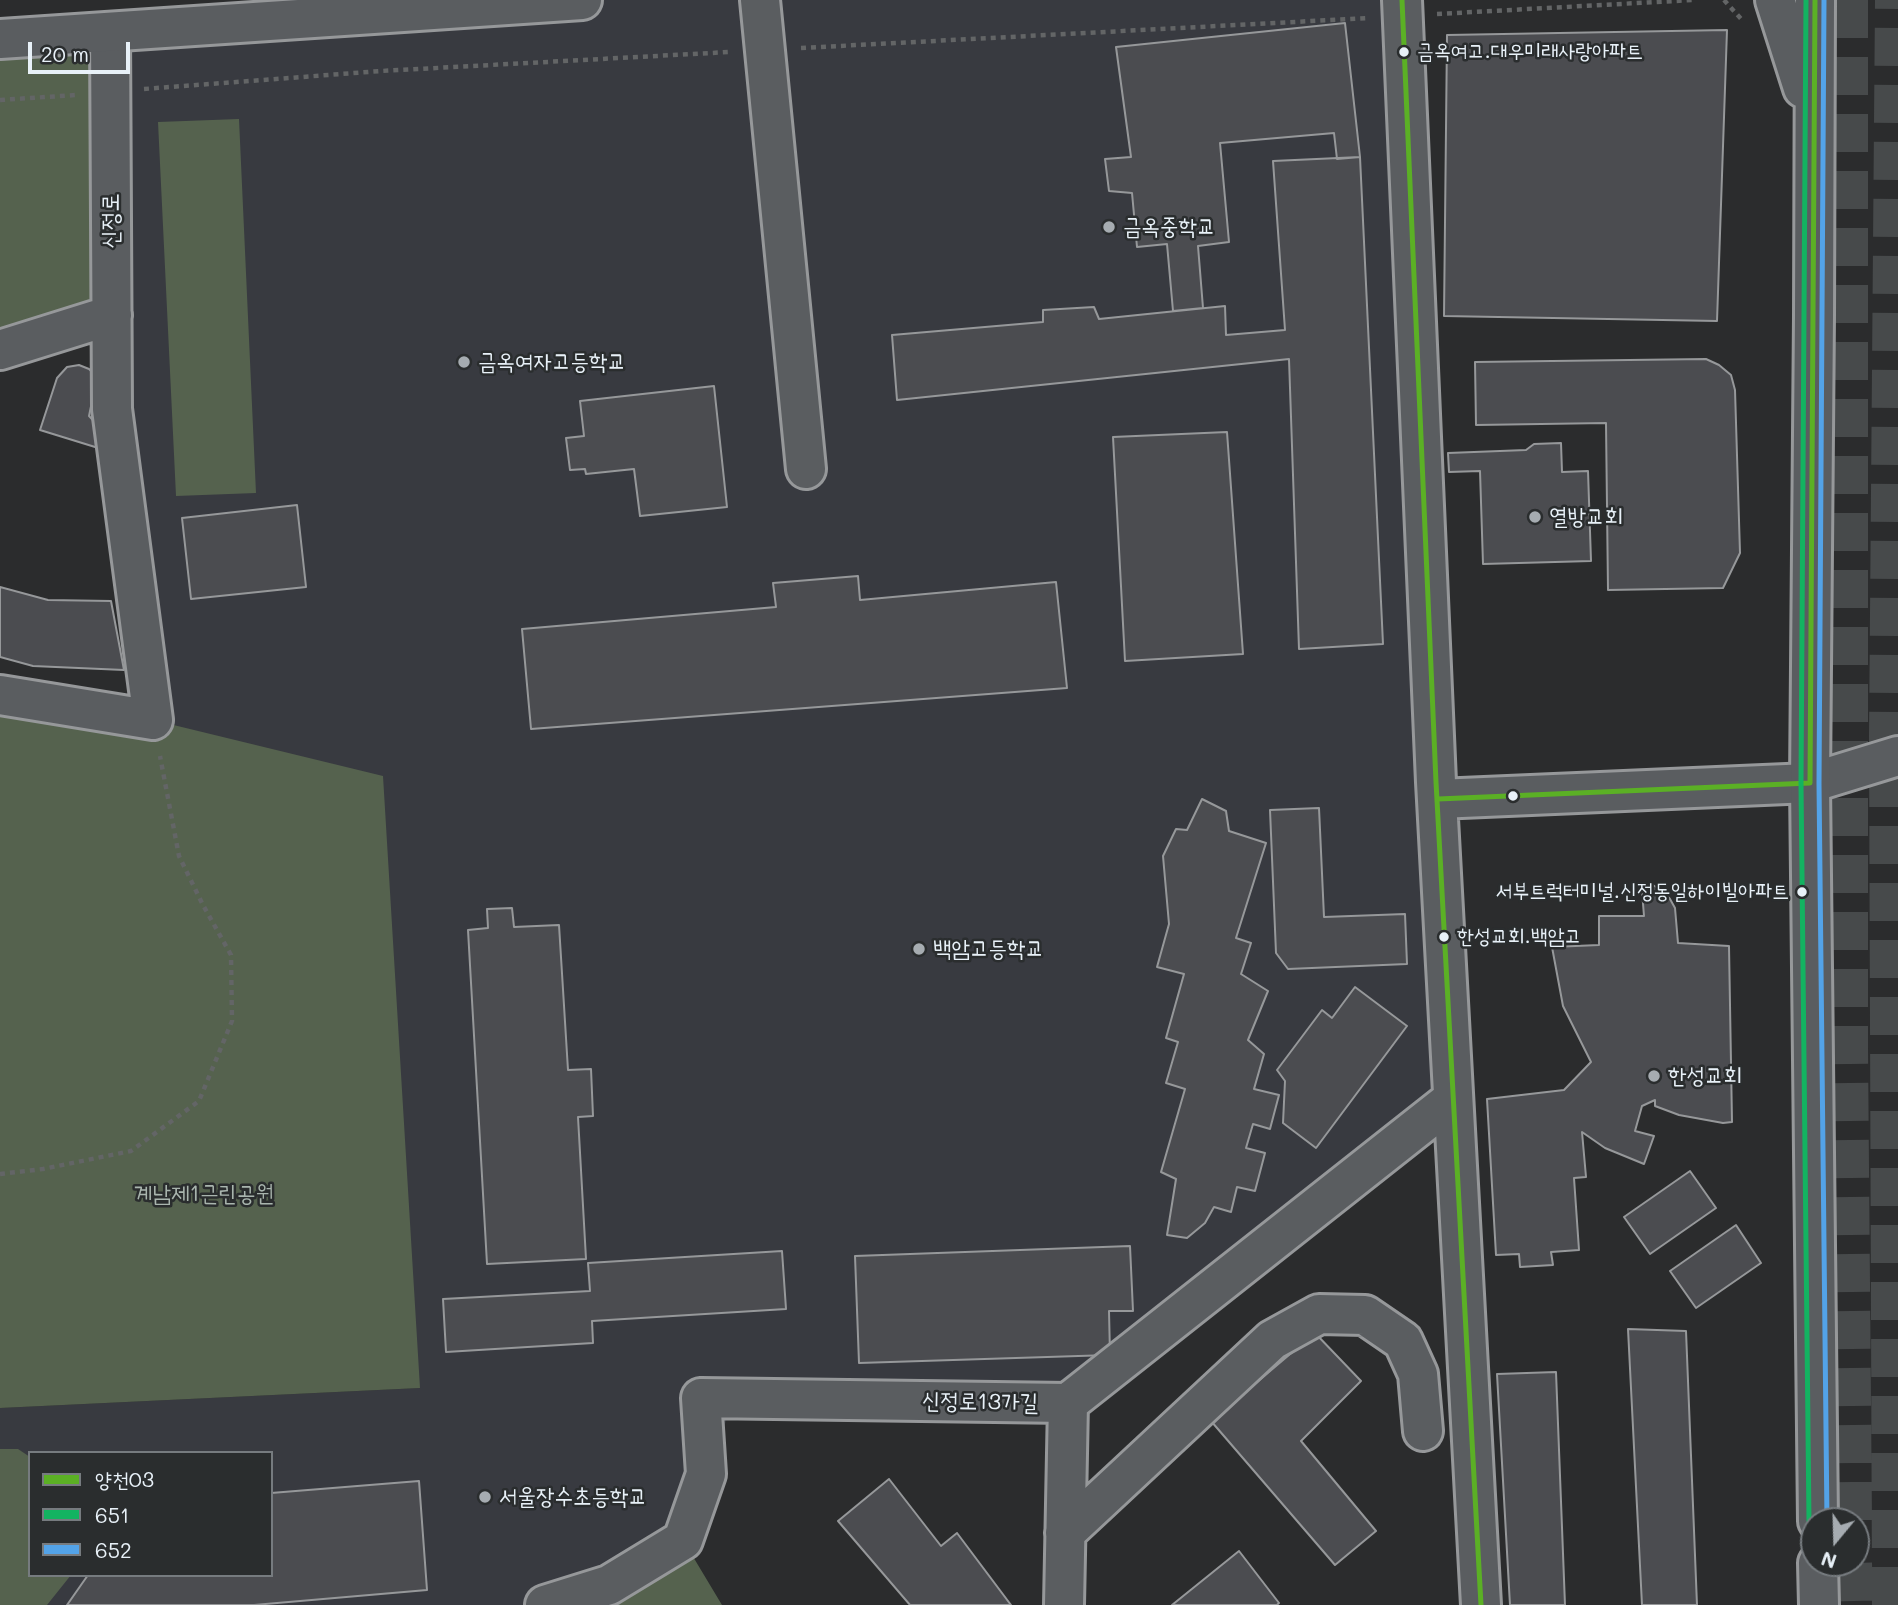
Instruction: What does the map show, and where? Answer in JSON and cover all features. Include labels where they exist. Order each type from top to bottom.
[{"type":"street","points":[[0,39],[582,0]]},
{"type":"street","points":[[760,0],[806,469]]},
{"type":"street","points":[[1775,0],[1814,126]]},
{"type":"street","points":[[1815,0],[1810,783],[1818,1507]]},
{"type":"street","points":[[1403,8],[1438,799],[1480,1605]]},
{"type":"street","name":"신정로","points":[[110,32],[112,410],[153,720]]},
{"type":"street","points":[[0,350],[111,315]]},
{"type":"street","points":[[0,695],[153,720]]},
{"type":"street","points":[[1438,799],[1810,783],[1898,756]]},
{"type":"street","name":"신정로13가길","points":[[545,1605],[609,1585],[683,1540],[706,1474],[701,1398],[1068,1403],[1453,1100]]},
{"type":"street","points":[[1065,1533],[1272,1340],[1319,1314],[1366,1315],[1403,1340],[1418,1374],[1423,1431]]},
{"type":"street","points":[[1064,1605],[1068,1403]]},
{"type":"street","points":[[1818,1577],[1819,1605]]},
{"type":"path","points":[[0,100],[382,71],[765,50],[1403,8],[1693,0]]},
{"type":"path","points":[[0,1174],[43,1169],[131,1151],[199,1101],[232,1021],[231,955],[179,856],[153,720]]},
{"type":"shaded area","points":[[582,0],[1402,0],[1453,1099],[1068,1403],[734,1399],[683,1540],[545,1605],[0,1605],[0,1408],[420,1388],[153,720],[112,409],[110,32]]},
{"type":"green space","points":[[110,32],[112,315],[0,350],[0,39]]},
{"type":"green space","points":[[239,119],[256,493],[176,496],[158,122]]},
{"type":"green space","name":"계남제1근린공원","points":[[0,695],[153,720],[383,776],[420,1388],[0,1408]]},
{"type":"green space","points":[[0,1449],[18,1449],[28,1456],[28,1577],[69,1577],[47,1605],[0,1605]]},
{"type":"green space","points":[[683,1540],[722,1605],[545,1605]]},
{"type":"building","points":[[1345,23],[1360,157],[1337,159],[1334,133],[1220,143],[1229,242],[1198,246],[1203,308],[1173,311],[1167,244],[1137,247],[1132,193],[1109,191],[1105,159],[1131,157],[1116,47]]},
{"type":"building","points":[[1727,30],[1717,321],[1444,316],[1447,35]]},
{"type":"building","points":[[1360,157],[1383,644],[1299,649],[1289,359],[897,400],[892,335],[1043,322],[1043,310],[1094,307],[1099,319],[1225,306],[1226,335],[1285,330],[1273,161]]},
{"type":"building","points":[[1706,359],[1731,375],[1735,390],[1740,553],[1723,588],[1608,590],[1606,423],[1476,425],[1475,362]]},
{"type":"building","points":[[79,365],[89,369],[97,377],[89,416],[110,438],[108,451],[40,430],[57,378],[67,367]]},
{"type":"building","points":[[714,386],[727,507],[640,516],[634,469],[586,474],[585,469],[570,470],[566,438],[584,436],[580,401]]},
{"type":"building","points":[[1227,432],[1243,654],[1125,661],[1113,437]]},
{"type":"building","name":"열방교회","points":[[1561,443],[1562,472],[1588,471],[1591,561],[1483,564],[1480,471],[1449,472],[1448,453],[1526,450],[1534,444]]},
{"type":"building","points":[[297,505],[306,587],[191,599],[182,518]]},
{"type":"building","points":[[858,576],[860,600],[1056,582],[1067,688],[531,729],[522,629],[776,607],[773,583]]},
{"type":"building","points":[[0,587],[48,600],[111,601],[124,670],[33,666],[0,657]]},
{"type":"building","points":[[1202,799],[1226,811],[1229,831],[1266,843],[1236,938],[1251,943],[1241,974],[1268,991],[1248,1040],[1264,1054],[1254,1089],[1279,1095],[1270,1129],[1253,1124],[1246,1148],[1265,1153],[1255,1191],[1237,1187],[1231,1212],[1214,1207],[1205,1223],[1187,1238],[1167,1235],[1176,1179],[1161,1172],[1185,1089],[1166,1083],[1178,1042],[1166,1038],[1184,974],[1157,967],[1169,924],[1163,856],[1176,829],[1187,830]]},
{"type":"building","points":[[1319,808],[1324,917],[1405,914],[1407,964],[1288,969],[1276,953],[1270,810]]},
{"type":"building","name":"한성교회","points":[[1644,884],[1651,884],[1670,899],[1675,908],[1678,943],[1729,946],[1732,1122],[1723,1123],[1679,1115],[1655,1106],[1655,1100],[1642,1106],[1635,1131],[1654,1136],[1644,1164],[1605,1148],[1582,1132],[1586,1177],[1574,1178],[1579,1250],[1551,1252],[1553,1265],[1520,1267],[1519,1254],[1496,1255],[1487,1099],[1564,1090],[1591,1062],[1563,1006],[1552,947],[1599,945],[1599,916],[1644,916]]},
{"type":"building","points":[[512,908],[514,927],[559,925],[568,1070],[591,1069],[593,1116],[578,1117],[586,1259],[487,1264],[468,930],[488,928],[487,909]]},
{"type":"building","points":[[1355,987],[1407,1026],[1316,1148],[1283,1123],[1285,1081],[1277,1070],[1322,1010],[1332,1018]]},
{"type":"building","points":[[1690,1171],[1716,1208],[1650,1254],[1624,1217]]},
{"type":"building","points":[[1736,1225],[1761,1263],[1696,1308],[1670,1271]]},
{"type":"building","points":[[1130,1246],[1133,1311],[1109,1311],[1110,1355],[859,1363],[855,1256]]},
{"type":"building","points":[[782,1251],[786,1309],[592,1321],[593,1343],[446,1352],[443,1299],[590,1291],[588,1263]]},
{"type":"building","points":[[1628,1329],[1686,1331],[1697,1605],[1642,1605]]},
{"type":"building","points":[[1315,1333],[1361,1381],[1301,1441],[1376,1531],[1335,1565],[1211,1421]]},
{"type":"building","points":[[1556,1372],[1565,1605],[1510,1605],[1497,1374]]},
{"type":"building","points":[[889,1479],[941,1546],[957,1533],[1011,1605],[910,1605],[838,1521]]},
{"type":"building","points":[[419,1481],[427,1590],[254,1605],[67,1605],[87,1577],[273,1577],[273,1493]]},
{"type":"building","points":[[1239,1551],[1279,1603],[1277,1605],[1172,1605]]},
{"type":"tunnel","points":[[1849,0],[1849,1048],[1853,1507]]},
{"type":"tunnel","points":[[1891,1605],[1888,736],[1894,0]]},
{"type":"tunnel","points":[[1853,1577],[1854,1605]]},
{"type":"transit line","name":"양천03","points":[[1402,0],[1436,782],[1481,1605]]},
{"type":"transit line","name":"651","points":[[1806,0],[1801,783],[1809,1507]]},
{"type":"transit line","name":"양천03","points":[[1438,799],[1810,783],[1815,0]]},
{"type":"transit line","name":"652","points":[[1824,0],[1819,783],[1827,1507]]},
{"type":"place","name":"금옥여고.대우미래사랑아파트","points":[[1404,52]]},
{"type":"place","name":"금옥중학교","points":[[1109,227]]},
{"type":"place","name":"금옥여자고등학교","points":[[464,362]]},
{"type":"place","name":"열방교회","points":[[1535,517]]},
{"type":"place","name":"서부트럭터미널.신정동일하이빌아파트","points":[[1802,892]]},
{"type":"place","name":"한성교회.백암고","points":[[1444,937]]},
{"type":"place","name":"백암고등학교","points":[[919,949]]},
{"type":"place","name":"한성교회","points":[[1654,1076]]},
{"type":"place","name":"서울장수초등학교","points":[[485,1497]]}]
